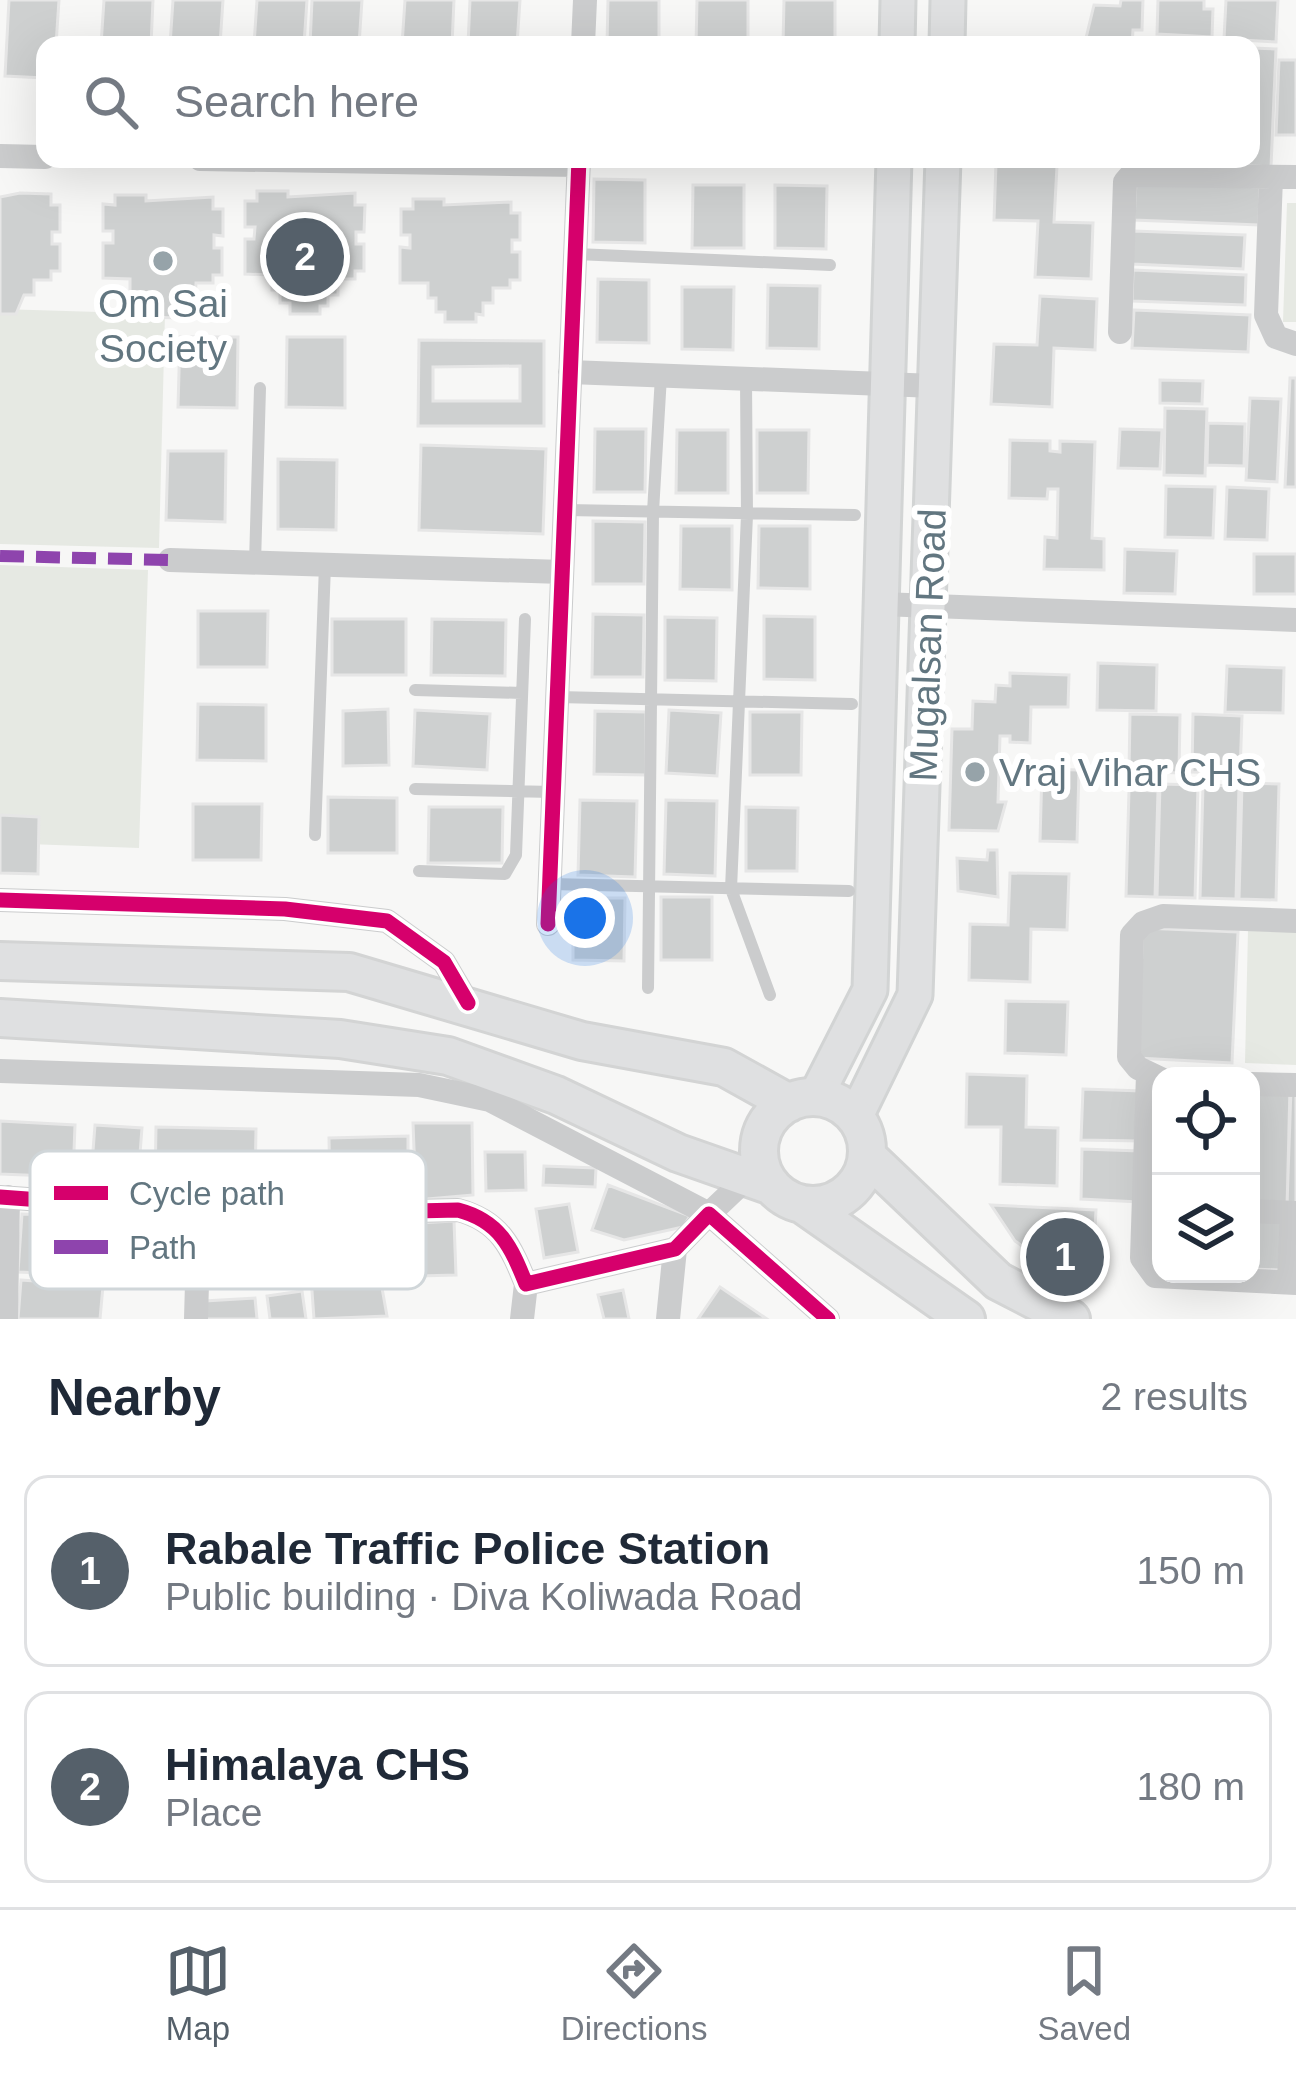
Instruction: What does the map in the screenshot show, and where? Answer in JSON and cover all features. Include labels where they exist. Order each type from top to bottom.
[{"type":"main road","points":[[897,36],[898,0]]},
{"type":"main road","points":[[947,36],[948,0]]},
{"type":"main road","name":"Mugalsan Road","points":[[802,1100],[870,990],[894,168]]},
{"type":"main road","name":"Mugalsan Road","points":[[855,1118],[915,995],[943,168]]},
{"type":"main road","points":[[0,961],[349,972],[582,1041],[724,1066],[802,1100],[833,1100],[855,1118],[868,1157],[998,1281],[1071,1319]]},
{"type":"main road","points":[[0,1018],[340,1039],[448,1055],[820,1204],[853,1189],[868,1157]]},
{"type":"main road","points":[[802,1100],[769,1120],[761,1135],[763,1170],[774,1189],[966,1319]]},
{"type":"street","points":[[584,36],[585,0]]},
{"type":"street","points":[[0,156],[36,157]]},
{"type":"street","points":[[548,924],[579,168]]},
{"type":"street","points":[[1120,332],[1125,182],[1131,175],[1284,177],[1266,315],[1276,337],[1296,344]]},
{"type":"street","points":[[570,372],[935,386]]},
{"type":"street","points":[[170,560],[562,572]]},
{"type":"street","points":[[881,604],[1296,620]]},
{"type":"street","points":[[0,900],[285,909],[387,921],[444,962],[467,1004]]},
{"type":"street","points":[[1152,1074],[1129,1057],[1127,1035],[1127,959],[1132,935],[1143,923],[1163,916],[1296,921]]},
{"type":"street","points":[[0,1071],[419,1085],[490,1100],[709,1214],[828,1319]]},
{"type":"street","points":[[1260,1086],[1296,1085]]},
{"type":"street","points":[[526,1284],[675,1249],[709,1214],[774,1189]]},
{"type":"street","points":[[4,1197],[6,1319]]},
{"type":"street","points":[[426,1210],[482,1216],[508,1240],[526,1284],[522,1319]]},
{"type":"street","points":[[1152,1211],[1142,1258],[1152,1272]]},
{"type":"street","points":[[1260,1211],[1294,1213],[1293,1282],[1260,1279]]},
{"type":"street","points":[[668,1319],[675,1249]]},
{"type":"street","points":[[196,1319],[197,1289]]},
{"type":"lane","points":[[575,254],[830,265]]},
{"type":"lane","points":[[648,988],[653,512],[661,376]]},
{"type":"lane","points":[[746,378],[747,514],[731,889],[770,995]]},
{"type":"lane","points":[[256,563],[260,388]]},
{"type":"lane","points":[[565,510],[855,515]]},
{"type":"lane","points":[[315,836],[326,565]]},
{"type":"lane","points":[[419,871],[506,874],[516,855],[525,619]]},
{"type":"lane","points":[[415,690],[522,693]]},
{"type":"lane","points":[[557,697],[852,704]]},
{"type":"lane","points":[[416,789],[554,793]]},
{"type":"lane","points":[[550,884],[849,891]]},
{"type":"shaded area","points":[[1287,203],[1296,203],[1296,322],[1283,322]]},
{"type":"shaded area","points":[[0,309],[165,314],[159,548],[0,544]]},
{"type":"shaded area","points":[[0,565],[148,570],[139,848],[0,843]]},
{"type":"shaded area","points":[[1248,930],[1296,931],[1296,1065],[1245,1063]]},
{"type":"building","points":[[9,0],[59,0],[57,36],[36,36],[36,78],[5,76]]},
{"type":"building","points":[[104,0],[153,0],[151,36],[102,36]]},
{"type":"building","points":[[173,0],[223,0],[221,36],[171,36]]},
{"type":"building","points":[[257,0],[307,0],[305,36],[255,36]]},
{"type":"building","points":[[312,0],[362,0],[360,36],[310,36]]},
{"type":"building","points":[[405,0],[454,0],[452,36],[403,36]]},
{"type":"building","points":[[470,0],[520,0],[518,36],[468,36]]},
{"type":"building","points":[[608,0],[659,0],[659,36],[607,36]]},
{"type":"building","points":[[697,0],[748,0],[748,36],[696,36]]},
{"type":"building","points":[[784,0],[835,0],[835,36],[783,36]]},
{"type":"building","points":[[1121,0],[1143,0],[1142,30],[1133,30],[1133,36],[1086,36],[1094,5],[1120,6]]},
{"type":"building","points":[[1158,0],[1204,0],[1204,9],[1213,9],[1212,36],[1157,34]]},
{"type":"building","points":[[1226,0],[1278,0],[1276,42],[1260,41],[1260,36],[1224,36]]},
{"type":"building","points":[[1260,48],[1276,49],[1271,167],[1260,166]]},
{"type":"building","points":[[1279,60],[1296,60],[1296,135],[1276,135]]},
{"type":"building","points":[[996,168],[1057,168],[1054,222],[1093,223],[1091,279],[1035,277],[1038,221],[994,220]]},
{"type":"building","points":[[594,179],[645,180],[645,243],[593,242]]},
{"type":"building","points":[[1136,181],[1260,187],[1259,225],[1134,220]]},
{"type":"building","points":[[693,185],[744,185],[744,248],[692,248]]},
{"type":"building","points":[[775,185],[827,186],[826,249],[775,248]]},
{"type":"building","points":[[257,191],[288,191],[288,197],[355,193],[355,205],[365,205],[364,232],[356,232],[356,244],[364,244],[364,271],[355,271],[355,279],[338,279],[338,295],[328,295],[328,306],[320,306],[320,314],[290,314],[290,303],[280,303],[280,290],[272,290],[272,275],[245,274],[245,239],[254,239],[255,227],[245,227],[245,201],[257,201]]},
{"type":"building","points":[[51,194],[51,205],[60,205],[60,232],[52,232],[52,244],[60,244],[60,271],[51,271],[51,280],[34,280],[34,295],[24,295],[16,314],[0,314],[0,197]]},
{"type":"building","name":"Om Sai Society","points":[[115,195],[146,195],[146,201],[213,197],[213,209],[223,209],[223,236],[214,235],[214,248],[222,248],[222,275],[213,275],[213,283],[196,283],[195,298],[186,298],[178,318],[148,317],[148,307],[138,307],[138,294],[130,294],[130,279],[103,278],[103,243],[113,243],[113,231],[103,231],[103,204],[115,205]]},
{"type":"building","points":[[413,199],[444,199],[444,205],[511,202],[511,213],[520,213],[520,240],[512,240],[512,252],[520,252],[520,280],[510,280],[510,288],[493,288],[493,303],[483,303],[483,315],[476,314],[476,322],[445,322],[445,312],[436,312],[436,298],[428,298],[428,283],[400,283],[400,247],[410,248],[410,235],[401,235],[401,209],[413,209]]},
{"type":"building","points":[[1133,231],[1245,235],[1243,269],[1132,264]]},
{"type":"building","points":[[1133,270],[1246,275],[1245,305],[1132,301]]},
{"type":"building","points":[[598,279],[649,280],[649,343],[597,342]]},
{"type":"building","points":[[768,285],[820,286],[819,349],[767,348]]},
{"type":"building","points":[[682,287],[734,287],[733,350],[682,349]]},
{"type":"building","points":[[1040,296],[1097,299],[1095,350],[1054,348],[1052,407],[991,404],[994,344],[1037,345]]},
{"type":"building","points":[[1134,310],[1250,315],[1248,352],[1132,348]]},
{"type":"building","points":[[180,337],[238,337],[237,408],[178,407]]},
{"type":"building","points":[[287,337],[345,337],[345,408],[286,407]]},
{"type":"building","points":[[419,340],[544,341],[544,426],[418,426]],"holes":[[[520,366],[520,401],[433,401],[433,367]]]},
{"type":"building","points":[[1290,378],[1296,378],[1296,487],[1285,487]]},
{"type":"building","points":[[1160,380],[1203,381],[1202,404],[1160,403]]},
{"type":"building","points":[[1250,398],[1281,399],[1277,482],[1246,480]]},
{"type":"building","points":[[1165,408],[1207,409],[1205,476],[1164,475]]},
{"type":"building","points":[[1208,423],[1245,424],[1244,466],[1207,465]]},
{"type":"building","points":[[595,429],[646,429],[645,492],[594,492]]},
{"type":"building","points":[[1120,429],[1162,430],[1160,469],[1118,468]]},
{"type":"building","points":[[677,430],[728,430],[728,493],[676,493]]},
{"type":"building","points":[[757,430],[809,430],[808,493],[757,493]]},
{"type":"building","points":[[1010,440],[1050,441],[1050,451],[1060,452],[1060,441],[1095,442],[1092,538],[1104,539],[1104,570],[1044,569],[1045,537],[1057,538],[1058,489],[1048,489],[1047,499],[1009,498]]},
{"type":"building","points":[[421,445],[546,449],[543,534],[419,530]]},
{"type":"building","points":[[168,451],[226,451],[225,522],[166,520]]},
{"type":"building","points":[[278,459],[337,460],[336,530],[278,529]]},
{"type":"building","points":[[1166,486],[1215,487],[1213,538],[1165,537]]},
{"type":"building","points":[[1227,487],[1269,489],[1267,540],[1225,539]]},
{"type":"building","points":[[593,521],[645,522],[644,584],[593,584]]},
{"type":"building","points":[[681,526],[732,526],[732,590],[680,589]]},
{"type":"building","points":[[759,526],[810,526],[810,589],[758,588]]},
{"type":"building","points":[[1125,549],[1177,551],[1175,594],[1124,593]]},
{"type":"building","points":[[1254,554],[1296,554],[1296,594],[1254,594]]},
{"type":"building","points":[[198,611],[268,611],[267,667],[198,667]]},
{"type":"building","points":[[593,614],[644,615],[643,677],[592,677]]},
{"type":"building","points":[[764,616],[815,617],[815,680],[764,679]]},
{"type":"building","points":[[665,617],[717,618],[716,681],[665,680]]},
{"type":"building","points":[[332,619],[406,619],[406,675],[332,675]]},
{"type":"building","points":[[432,619],[506,620],[505,676],[431,675]]},
{"type":"building","points":[[1098,663],[1157,665],[1156,711],[1097,710]]},
{"type":"building","points":[[1227,666],[1284,668],[1283,713],[1225,712]]},
{"type":"building","name":"Vraj Vihar CHS","points":[[1010,673],[1069,675],[1068,707],[1031,707],[1030,743],[1000,736],[998,802],[1006,802],[998,831],[949,830],[952,729],[972,729],[973,701],[995,702],[996,685],[1010,686]]},
{"type":"building","points":[[198,704],[266,705],[266,761],[197,760]]},
{"type":"building","points":[[388,709],[389,765],[343,766],[343,711]]},
{"type":"building","points":[[415,710],[490,714],[487,770],[413,766]]},
{"type":"building","points":[[669,710],[721,713],[717,776],[666,773]]},
{"type":"building","points":[[595,711],[646,712],[646,775],[594,774]]},
{"type":"building","points":[[750,712],[802,712],[801,775],[750,775]]},
{"type":"building","points":[[1130,714],[1180,715],[1179,773],[1129,771]]},
{"type":"building","points":[[1193,714],[1242,716],[1240,773],[1192,772]]},
{"type":"building","points":[[1042,769],[1079,770],[1077,842],[1040,841]]},
{"type":"building","points":[[1242,783],[1279,784],[1276,900],[1239,899]]},
{"type":"building","points":[[1160,784],[1198,785],[1195,898],[1157,897]]},
{"type":"building","points":[[1203,785],[1239,786],[1236,899],[1200,898]]},
{"type":"building","points":[[1129,790],[1158,791],[1155,897],[1126,896]]},
{"type":"building","points":[[328,797],[397,798],[397,853],[328,853]]},
{"type":"building","points":[[580,800],[637,801],[635,877],[578,875]]},
{"type":"building","points":[[666,800],[717,801],[715,876],[664,874]]},
{"type":"building","points":[[193,804],[262,804],[261,860],[193,860]]},
{"type":"building","points":[[429,807],[503,807],[502,863],[428,863]]},
{"type":"building","points":[[746,807],[798,808],[797,871],[746,871]]},
{"type":"building","points":[[0,815],[39,817],[38,874],[0,873]]},
{"type":"building","points":[[988,850],[997,850],[998,897],[958,891],[957,858],[987,860]]},
{"type":"building","points":[[1010,873],[1069,874],[1067,930],[1031,929],[1030,982],[969,980],[970,924],[1008,925]]},
{"type":"building","points":[[661,897],[712,897],[712,960],[661,960]]},
{"type":"building","points":[[573,898],[625,898],[624,961],[573,960]]},
{"type":"building","points":[[1143,928],[1238,932],[1232,1063],[1137,1058]]},
{"type":"building","points":[[1006,1001],[1068,1002],[1066,1055],[1005,1053]]},
{"type":"building","points":[[967,1074],[1027,1076],[1026,1127],[1058,1128],[1057,1186],[1000,1184],[1001,1127],[966,1127]]},
{"type":"building","points":[[1260,1086],[1290,1087],[1287,1209],[1260,1208]]},
{"type":"building","points":[[1291,1088],[1296,1089],[1296,1206],[1287,1205]]},
{"type":"building","points":[[1083,1089],[1142,1091],[1141,1141],[1081,1140]]},
{"type":"building","points":[[0,1121],[75,1125],[74,1151],[30,1151],[30,1175],[0,1174]]},
{"type":"building","points":[[413,1123],[472,1123],[473,1195],[426,1199],[426,1151],[414,1151]]},
{"type":"building","points":[[95,1125],[142,1128],[140,1151],[93,1151]]},
{"type":"building","points":[[156,1127],[256,1129],[256,1151],[156,1151]]},
{"type":"building","points":[[408,1136],[408,1151],[329,1151],[329,1138]]},
{"type":"building","points":[[1082,1149],[1140,1151],[1139,1202],[1081,1199]]},
{"type":"building","points":[[485,1152],[525,1152],[526,1190],[486,1191]]},
{"type":"building","points":[[544,1166],[596,1168],[595,1187],[543,1185]]},
{"type":"building","points":[[608,1185],[690,1216],[683,1227],[624,1240],[592,1230]]},
{"type":"building","points":[[569,1204],[578,1252],[544,1258],[536,1209]]},
{"type":"building","points":[[991,1205],[1096,1210],[1092,1283],[1058,1272],[1015,1241]]},
{"type":"building","points":[[22,1214],[30,1214],[30,1272],[18,1272]]},
{"type":"building","points":[[454,1221],[456,1275],[426,1276],[426,1223]]},
{"type":"building","points":[[1260,1221],[1284,1222],[1282,1270],[1260,1269]]},
{"type":"building","points":[[21,1280],[30,1281],[30,1289],[103,1289],[100,1319],[18,1319]]},
{"type":"building","points":[[720,1287],[767,1319],[698,1319]]},
{"type":"building","points":[[312,1289],[382,1289],[387,1316],[314,1319]]},
{"type":"building","points":[[623,1290],[629,1319],[604,1319],[598,1295]]},
{"type":"building","points":[[302,1291],[306,1319],[270,1319],[267,1296]]},
{"type":"building","points":[[255,1298],[257,1319],[206,1319],[205,1301]]},
{"type":"marked path","points":[[0,556],[170,560]]},
{"type":"cycle path","points":[[548,924],[579,168]]},
{"type":"cycle path","points":[[0,900],[285,909],[387,921],[444,962],[468,1003]]},
{"type":"cycle path","points":[[0,1197],[30,1199]]},
{"type":"cycle path","points":[[426,1211],[458,1210],[494,1228],[526,1284],[675,1249],[709,1214],[828,1319]]},
{"type":"place","name":"Himalaya CHS","points":[[305,257]]},
{"type":"place","name":"Om Sai Society","points":[[163,261]]},
{"type":"place","name":"Vraj Vihar CHS","points":[[975,772]]},
{"type":"place","name":"Rabale Traffic Police Station","points":[[1065,1257]]}]
